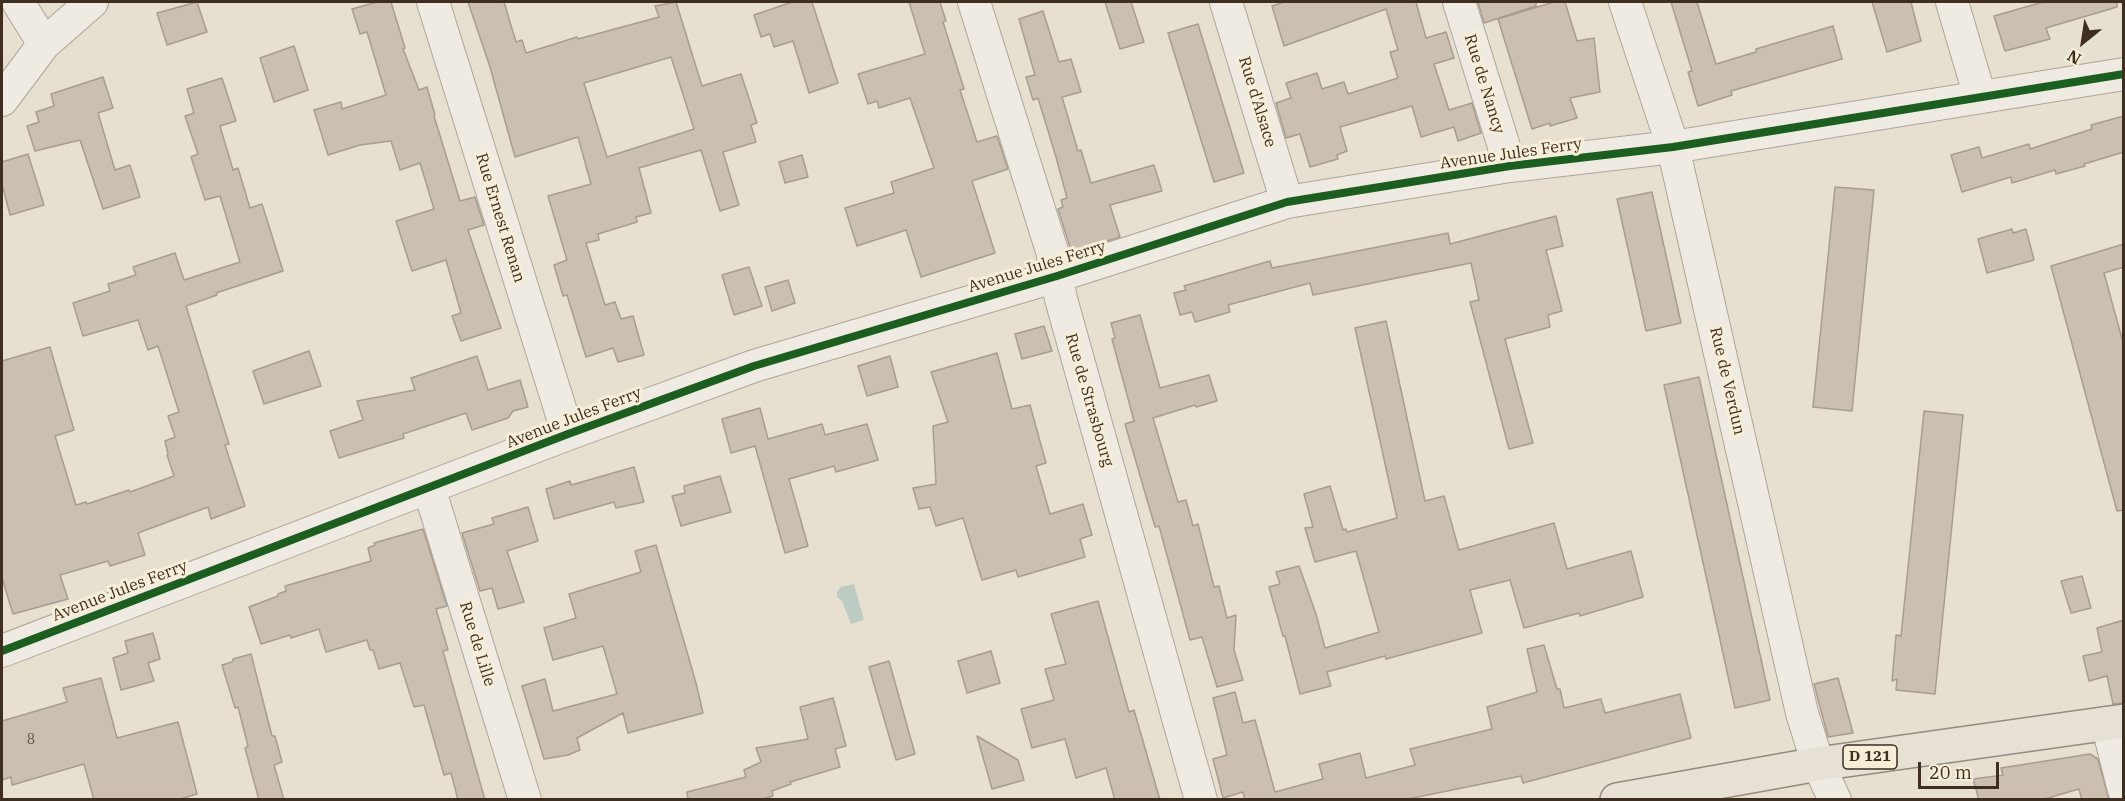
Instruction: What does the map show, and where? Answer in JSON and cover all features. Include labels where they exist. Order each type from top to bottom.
[{"type":"main road","name":"D 121","points":[[1617,800],[1818,764],[2115,722]]},
{"type":"street","points":[[18,2],[44,44]]},
{"type":"street","points":[[2,100],[44,44],[92,2]]},
{"type":"street","name":"Rue Ernest Renan","points":[[433,2],[568,434]]},
{"type":"street","name":"Rue de Strasbourg","points":[[974,2],[1052,251],[1061,299],[1201,800]]},
{"type":"street","name":"Rue d'Alsace","points":[[1226,2],[1287,202]]},
{"type":"street","name":"Rue de Nancy","points":[[1459,2],[1510,166]]},
{"type":"street","name":"Rue de Verdun","points":[[1625,2],[1673,147],[1802,713],[1818,764],[1835,800]]},
{"type":"street","points":[[1952,2],[1980,97]]},
{"type":"street","name":"Avenue Jules Ferry","points":[[2,651],[568,434],[754,366],[1057,276],[1287,202],[1510,166],[1673,147],[2124,74]]},
{"type":"street","name":"Rue de Lille","points":[[429,488],[525,800]]},
{"type":"street","points":[[2115,722],[2124,790]]},
{"type":"shaded area","points":[[854,584],[864,620],[851,624],[842,601],[837,597],[837,592],[841,587]]},
{"type":"building","points":[[197,2],[207,32],[167,45],[157,13]]},
{"type":"building","points":[[377,2],[391,2],[405,48],[403,49],[419,90],[427,87],[460,201],[475,197],[484,225],[468,230],[501,328],[461,341],[452,316],[461,313],[446,260],[412,271],[396,221],[434,209],[420,163],[400,170],[391,141],[360,145],[328,155],[314,110],[341,102],[342,109],[386,95],[367,32],[360,34],[352,9]]},
{"type":"building","points":[[468,2],[504,2],[516,42],[522,40],[526,53],[577,37],[578,39],[659,17],[655,6],[676,2],[702,86],[741,74],[757,123],[751,125],[756,142],[723,152],[739,205],[720,211],[701,150],[639,168],[651,213],[636,217],[637,222],[598,234],[599,240],[586,243],[605,305],[615,302],[621,319],[633,316],[644,355],[618,362],[613,348],[586,357],[567,295],[563,296],[554,265],[567,260],[548,196],[591,184],[578,137],[515,157],[490,67]],"holes":[[[671,57],[694,129],[607,157],[584,83]]]},
{"type":"building","points":[[792,2],[812,2],[838,83],[809,93],[793,41],[774,47],[770,34],[761,37],[754,15]]},
{"type":"building","points":[[909,2],[940,2],[946,21],[943,22],[964,89],[960,90],[977,142],[997,136],[1008,169],[972,181],[995,253],[921,277],[906,230],[857,246],[845,208],[894,193],[891,182],[934,168],[910,98],[879,108],[877,101],[868,104],[858,74],[925,54]]},
{"type":"building","points":[[1105,2],[1131,2],[1144,42],[1120,49]]},
{"type":"building","points":[[1284,2],[1416,2],[1426,38],[1446,32],[1454,58],[1434,64],[1449,110],[1472,103],[1481,133],[1458,141],[1454,127],[1421,137],[1412,106],[1340,127],[1347,151],[1337,155],[1338,159],[1310,167],[1300,134],[1286,138],[1276,103],[1291,98],[1286,83],[1317,73],[1322,89],[1344,82],[1348,94],[1398,78],[1390,52],[1398,50],[1386,9],[1284,46],[1272,6]]},
{"type":"building","points":[[1478,2],[1536,2],[1536,6],[1484,23]]},
{"type":"building","points":[[1554,2],[1565,2],[1577,41],[1594,38],[1600,92],[1570,98],[1577,118],[1532,129],[1498,19]]},
{"type":"building","points":[[1671,2],[1697,2],[1716,64],[1756,52],[1756,49],[1833,26],[1842,59],[1731,91],[1732,95],[1698,106],[1688,72],[1692,71]]},
{"type":"building","points":[[1872,2],[1911,2],[1921,41],[1887,52]]},
{"type":"building","points":[[2043,2],[2117,2],[2117,7],[2046,28],[2050,39],[2005,51],[1994,16]]},
{"type":"building","points":[[1043,11],[1059,62],[1071,59],[1081,92],[1062,97],[1078,151],[1081,150],[1091,183],[1154,165],[1162,191],[1110,205],[1120,237],[1076,251],[1070,247],[1058,209],[1063,207],[1061,200],[1067,198],[1056,157],[1038,98],[1033,100],[1026,77],[1035,75],[1019,19]]},
{"type":"building","points":[[1198,24],[1244,173],[1214,182],[1168,33]]},
{"type":"building","points":[[294,46],[308,90],[274,102],[260,58]]},
{"type":"building","points":[[103,77],[113,108],[98,113],[115,170],[130,165],[140,197],[103,209],[80,140],[35,151],[27,126],[39,122],[36,112],[54,106],[51,94]]},
{"type":"building","points":[[222,78],[236,121],[220,126],[233,170],[238,168],[250,208],[262,204],[283,271],[216,293],[217,295],[186,306],[229,444],[225,445],[245,506],[211,519],[208,507],[138,533],[145,555],[110,566],[108,561],[60,575],[68,599],[13,614],[2,578],[2,361],[50,347],[74,430],[55,436],[76,505],[86,502],[87,504],[129,490],[130,492],[174,476],[165,441],[175,437],[168,416],[179,412],[158,346],[148,350],[138,320],[83,336],[73,303],[110,291],[108,284],[136,275],[133,267],[175,253],[184,280],[240,262],[220,196],[205,200],[191,157],[198,154],[185,116],[194,113],[187,89]]},
{"type":"building","points":[[2124,116],[2124,152],[2056,174],[2055,170],[2012,183],[2011,177],[1962,192],[1951,155],[1979,147],[1982,158],[2029,144],[2030,149],[2092,129],[2091,125]]},
{"type":"building","points":[[28,154],[44,205],[10,215],[2,184],[2,162]]},
{"type":"building","points":[[802,155],[808,177],[785,183],[779,162]]},
{"type":"building","points":[[1835,187],[1874,190],[1852,411],[1813,407]]},
{"type":"building","points":[[1652,192],[1681,323],[1646,331],[1617,199]]},
{"type":"building","points":[[1556,216],[1563,246],[1546,250],[1562,311],[1548,315],[1550,327],[1505,339],[1533,443],[1509,449],[1470,302],[1479,300],[1471,263],[1313,295],[1310,283],[1228,305],[1230,312],[1195,322],[1192,312],[1180,315],[1174,293],[1186,290],[1184,286],[1270,261],[1272,268],[1448,233],[1450,244]]},
{"type":"building","points":[[2012,229],[2013,233],[2026,229],[2034,260],[1987,273],[1978,239]]},
{"type":"building","points":[[2124,244],[2124,267],[2104,273],[2124,346],[2124,510],[2117,511],[2051,266]]},
{"type":"building","points":[[749,267],[762,306],[734,315],[722,275]]},
{"type":"building","points":[[788,280],[795,303],[772,311],[765,287]]},
{"type":"building","points":[[1140,315],[1160,388],[1209,375],[1217,401],[1153,418],[1178,502],[1186,500],[1193,526],[1198,524],[1214,587],[1219,586],[1227,618],[1236,615],[1234,650],[1243,680],[1217,687],[1202,637],[1190,640],[1159,526],[1155,527],[1125,424],[1134,421],[1112,339],[1115,338],[1111,323]]},
{"type":"building","points":[[1386,321],[1425,501],[1444,496],[1459,550],[1554,523],[1567,569],[1631,551],[1643,597],[1580,616],[1579,613],[1524,628],[1510,580],[1470,590],[1482,633],[1327,672],[1331,686],[1300,694],[1269,587],[1280,584],[1276,572],[1299,566],[1325,648],[1379,632],[1356,551],[1315,562],[1305,528],[1313,527],[1304,494],[1330,486],[1343,530],[1346,529],[1347,532],[1397,518],[1355,328]]},
{"type":"building","points":[[1044,326],[1052,351],[1022,359],[1015,334]]},
{"type":"building","points":[[309,351],[321,386],[264,404],[253,371]]},
{"type":"building","points":[[997,353],[1012,409],[1030,405],[1046,463],[1036,466],[1050,514],[1083,504],[1092,535],[1080,539],[1085,557],[1018,577],[1016,570],[982,580],[963,518],[936,526],[930,507],[919,509],[913,488],[936,484],[933,426],[948,422],[931,372]]},
{"type":"building","points":[[477,356],[488,390],[520,380],[528,407],[513,411],[508,418],[472,430],[466,413],[403,434],[404,438],[339,458],[330,431],[363,420],[357,401],[415,390],[411,378]]},
{"type":"building","points":[[890,356],[898,387],[867,396],[858,366]]},
{"type":"building","points":[[1699,377],[1770,700],[1735,708],[1664,385]]},
{"type":"building","points":[[760,408],[768,439],[822,424],[825,435],[867,424],[878,460],[836,472],[834,466],[789,479],[808,546],[785,553],[755,446],[731,453],[722,419]]},
{"type":"building","points":[[1924,411],[1963,415],[1935,694],[1896,690],[1897,679],[1892,681],[1896,635],[1901,636]]},
{"type":"building","points":[[634,467],[644,502],[616,508],[614,502],[554,519],[546,489],[570,481],[571,485]]},
{"type":"building","points":[[720,476],[731,512],[681,526],[672,496],[685,493],[684,486]]},
{"type":"building","points":[[528,507],[538,541],[507,551],[524,602],[498,609],[492,588],[480,591],[462,533],[494,524],[492,518]]},
{"type":"building","points":[[423,529],[447,606],[436,609],[448,650],[443,651],[485,800],[458,800],[451,773],[444,775],[424,705],[414,707],[400,663],[379,669],[367,640],[326,652],[319,629],[261,644],[249,607],[278,596],[286,591],[285,586],[371,561],[368,548],[375,545],[374,543]]},
{"type":"building","points":[[656,545],[703,713],[628,733],[623,713],[577,738],[580,750],[568,755],[544,759],[522,686],[545,679],[553,711],[617,694],[603,646],[553,660],[544,628],[576,618],[569,594],[641,572],[635,551]]},
{"type":"building","points":[[2082,576],[2091,608],[2071,613],[2061,581]]},
{"type":"building","points":[[1098,601],[1129,712],[1134,710],[1160,800],[1115,800],[1106,768],[1076,778],[1065,739],[1032,748],[1021,709],[1054,700],[1045,669],[1066,664],[1051,614]]},
{"type":"building","points":[[2124,620],[2124,703],[2113,704],[2107,676],[2089,681],[2083,656],[2102,652],[2097,628]]},
{"type":"building","points":[[153,633],[160,659],[148,663],[154,681],[121,690],[113,658],[128,653],[125,641]]},
{"type":"building","points":[[1544,645],[1557,689],[1560,689],[1564,708],[1601,699],[1605,713],[1680,694],[1691,738],[1523,783],[1521,776],[1403,800],[1245,800],[1243,792],[1223,798],[1213,759],[1227,755],[1213,698],[1235,692],[1243,723],[1255,720],[1275,792],[1323,779],[1319,764],[1360,753],[1366,778],[1415,765],[1410,749],[1492,729],[1487,707],[1537,692],[1527,649]]},
{"type":"building","points":[[991,651],[1000,683],[967,693],[958,661]]},
{"type":"building","points":[[251,654],[272,736],[275,736],[282,762],[274,765],[284,800],[259,800],[245,748],[248,746],[238,707],[235,708],[222,665]]},
{"type":"building","points":[[889,661],[915,754],[896,760],[869,667]]},
{"type":"building","points":[[101,678],[117,738],[178,722],[197,794],[177,800],[94,800],[84,764],[12,785],[11,777],[2,780],[2,721],[67,702],[63,688]]},
{"type":"building","points":[[1838,678],[1853,733],[1828,737],[1814,684]]},
{"type":"building","points":[[833,698],[846,746],[835,749],[840,767],[790,782],[791,784],[772,791],[773,796],[759,800],[688,800],[687,792],[746,777],[744,770],[761,762],[756,748],[808,739],[800,707]]},
{"type":"building","points":[[977,736],[1018,760],[1024,780],[992,789]]},
{"type":"building","points":[[2090,754],[2098,759],[2109,800],[2082,800],[2079,789],[2041,800],[1979,800],[1973,779],[2003,775],[2001,768]]},
{"type":"cycle path","points":[[2,651],[568,434],[754,366],[1057,276],[1287,202],[1510,166],[1673,147],[2124,74]]}]
